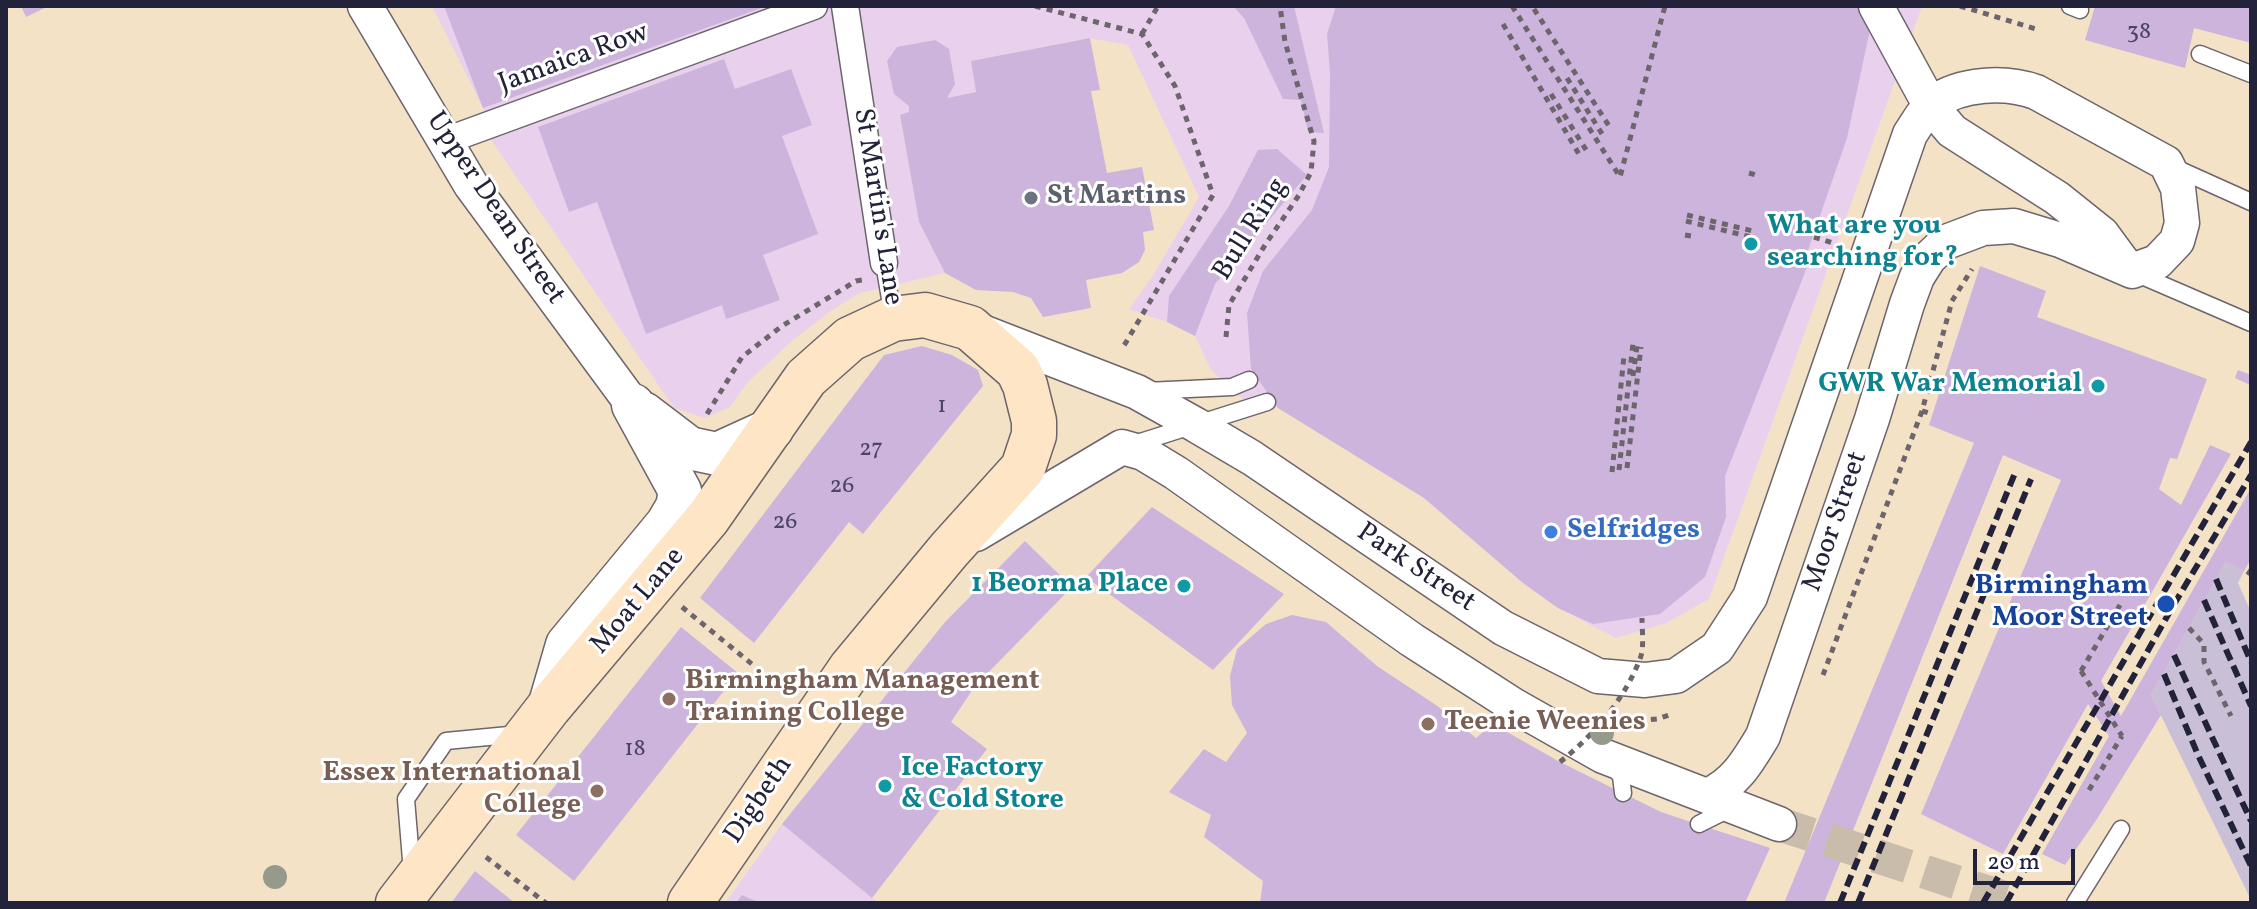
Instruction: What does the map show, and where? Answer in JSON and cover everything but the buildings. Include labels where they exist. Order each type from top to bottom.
[{"type":"main road","name":"St Martin's Lane","points":[[893,319],[925,315],[970,328],[1018,370],[1030,403],[1034,435],[1023,468],[949,550]]},
{"type":"main road","name":"Moat Lane","points":[[406,892],[539,720],[690,541],[806,378],[850,339],[893,319]]},
{"type":"main road","name":"Digbeth","points":[[690,903],[851,668],[949,550]]},
{"type":"street","name":"Upper Dean Street","points":[[365,6],[471,185],[633,405]]},
{"type":"street","name":"Jamaica Row","points":[[445,141],[814,6]]},
{"type":"street","points":[[1876,6],[1930,105],[1952,131],[2032,181],[2081,217],[2102,234],[2130,270],[2157,262],[2177,241],[2182,223],[2178,188],[2166,163],[2036,92],[2016,85],[1957,90],[1930,105]]},
{"type":"street","name":"St Martin's Lane","points":[[846,12],[884,263]]},
{"type":"street","name":"Moor Street","points":[[1717,648],[1750,597],[1910,134],[1930,105]]},
{"type":"street","name":"Moor Street","points":[[1704,803],[1736,776],[1763,736],[1868,433],[1917,277],[1929,258],[1946,242],[1983,228],[2014,226],[2060,240],[2130,270]]},
{"type":"street","name":"St Martin's Lane","points":[[970,328],[1137,392],[1196,425]]},
{"type":"street","points":[[633,405],[689,448],[704,452],[717,454],[772,429]]},
{"type":"street","points":[[539,720],[567,645],[667,524],[677,507],[680,491],[633,405]]},
{"type":"street","name":"Park Street","points":[[1196,425],[1252,458],[1503,628],[1598,676],[1645,680],[1676,676],[1717,648]]},
{"type":"street","points":[[949,550],[1122,447]]},
{"type":"street","name":"Park Street","points":[[1122,447],[1143,453],[1176,473],[1412,640],[1584,755],[1704,803],[1779,824]]},
{"type":"lane","points":[[2200,54],[2251,74]]},
{"type":"lane","points":[[2166,163],[2251,202]]},
{"type":"lane","name":"St Martin's Lane","points":[[884,263],[893,319]]},
{"type":"lane","points":[[2130,270],[2251,323]]},
{"type":"lane","points":[[1137,392],[1232,387],[1249,380]]},
{"type":"lane","points":[[1122,447],[1267,402]]},
{"type":"lane","points":[[406,892],[406,799],[446,741],[539,720]]},
{"type":"lane","points":[[1584,755],[1621,776],[1623,793]]},
{"type":"lane","points":[[2075,903],[2121,829]]},
{"type":"path","points":[[1035,6],[1142,34],[1175,86],[1213,195],[1123,350]]},
{"type":"path","points":[[1142,34],[1158,6]]},
{"type":"path","name":"Bull Ring","points":[[1226,337],[1229,305],[1311,172],[1314,141],[1285,42],[1280,6]]},
{"type":"path","points":[[1512,6],[1620,177],[1665,6]]},
{"type":"path","points":[[1960,6],[2036,29]]},
{"type":"path","points":[[1534,9],[1609,126]]},
{"type":"path","points":[[1503,24],[1580,156]]},
{"type":"path","points":[[1567,78],[1604,137]]},
{"type":"path","points":[[1551,94],[1588,153]]},
{"type":"path","points":[[1749,175],[1759,177]]},
{"type":"path","points":[[1686,218],[1756,235]]},
{"type":"path","points":[[1819,688],[1922,411],[1952,301],[1978,263]]},
{"type":"path","points":[[1624,356],[1620,470],[1637,345]]},
{"type":"path","points":[[1922,411],[1932,414]]},
{"type":"path","points":[[2251,570],[2247,576],[2251,578]]},
{"type":"path","points":[[678,604],[769,678]]},
{"type":"path","points":[[2089,790],[2122,736],[2081,671],[2120,605]]},
{"type":"path","points":[[1584,755],[1642,654],[1642,618]]},
{"type":"path","points":[[2189,628],[2204,644],[2204,662],[2231,716]]},
{"type":"path","points":[[1584,755],[1609,724],[1657,719],[1681,711]]},
{"type":"path","points":[[486,857],[546,903]]},
{"type":"shaded area","points":[[432,6],[1922,6],[1709,599],[1666,623],[1616,638],[1558,608],[1523,583],[1424,498],[1278,408],[1249,403],[1234,393],[1210,368],[1195,336],[1129,309],[1152,277],[1199,197],[1128,45],[1089,38],[971,61],[976,92],[909,106],[909,112],[900,116],[919,222],[945,273],[860,293],[793,340],[748,382],[730,407],[705,418],[674,408],[489,137],[483,108]]},
{"type":"shaded area","points":[[2226,562],[2244,571],[2238,583],[2251,612],[2251,900],[2151,695]]},
{"type":"shaded area","points":[[782,824],[872,898],[880,903],[725,903]]},
{"type":"tunnel","points":[[1779,824],[2020,903]]},
{"type":"railway","points":[[1983,903],[2251,442]]},
{"type":"railway","points":[[1840,903],[2015,473]]},
{"type":"railway","points":[[2006,903],[2173,606],[2251,475]]},
{"type":"railway","points":[[1858,903],[2031,479]]},
{"type":"railway","points":[[2216,579],[2251,662]]},
{"type":"railway","points":[[2204,600],[2251,706]]},
{"type":"railway","points":[[2174,655],[2251,821]]},
{"type":"railway","points":[[2164,674],[2198,755],[2251,866]]},
{"type":"place","name":"St Martins","points":[[1031,198]]},
{"type":"place","name":"What are you searching for?","points":[[1751,244]]},
{"type":"place","name":"GWR War Memorial","points":[[2098,386]]},
{"type":"place","name":"Selfridges","points":[[1551,532]]},
{"type":"place","name":"1 Beorma Place","points":[[1184,586]]},
{"type":"place","name":"Birmingham Moor Street","points":[[2166,604]]},
{"type":"place","name":"Birmingham Management Training College","points":[[669,699]]},
{"type":"place","name":"Teenie Weenies","points":[[1428,724]]},
{"type":"place","name":"Ice Factory & Cold Store","points":[[885,786]]},
{"type":"place","name":"Essex International College","points":[[597,791]]}]
